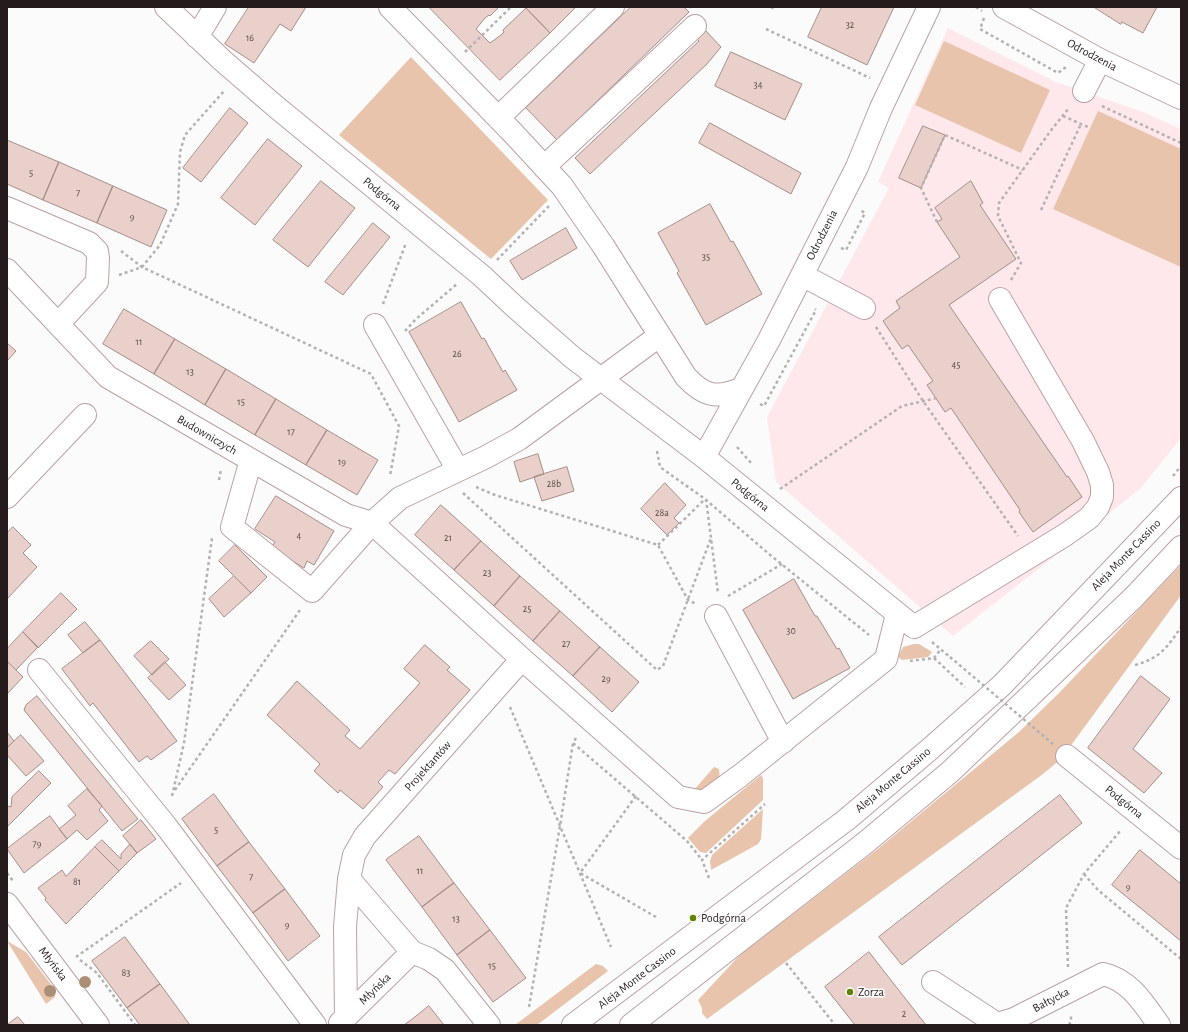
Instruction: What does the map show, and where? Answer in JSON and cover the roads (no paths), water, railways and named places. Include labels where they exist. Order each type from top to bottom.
[{"type":"street","name":"Podgórna","points":[[166,7],[197,37],[278,109],[415,220],[478,273],[514,307],[600,379],[704,458],[905,620]]},
{"type":"street","points":[[197,37],[215,7]]},
{"type":"street","points":[[390,7],[498,118],[564,190],[604,247],[659,336],[686,376],[697,389],[709,394],[749,396]]},
{"type":"street","points":[[498,118],[613,7]]},
{"type":"street","name":"Odrodzenia","points":[[704,458],[749,396],[808,278],[881,108],[929,7]]},
{"type":"street","name":"Odrodzenia","points":[[1004,7],[1088,82],[1181,98]]},
{"type":"street","points":[[544,167],[695,26]]},
{"type":"street","points":[[7,208],[89,243],[97,251],[99,268],[97,282],[58,324]]},
{"type":"street","name":"Budowniczych","points":[[7,270],[108,377],[346,515],[372,523]]},
{"type":"street","points":[[808,278],[864,308]]},
{"type":"street","points":[[372,523],[522,659],[678,797],[704,802],[783,742],[886,659],[905,620],[1032,555],[1089,518],[1098,507],[1102,497],[1102,485],[1098,472],[1083,441],[1000,299]]},
{"type":"street","points":[[375,325],[451,473]]},
{"type":"street","points":[[251,460],[232,527],[312,591],[372,523],[397,500],[519,439],[659,336]]},
{"type":"street","points":[[7,497],[85,415]]},
{"type":"street","name":"Aleja Monte Cassino","points":[[573,1025],[846,820],[930,750],[1002,684],[1181,498]]},
{"type":"street","points":[[631,1025],[865,843],[950,772],[1134,597],[1181,547]]},
{"type":"street","points":[[720,603],[783,742]]},
{"type":"street","name":"Projektantów","points":[[342,1021],[345,927],[349,879],[354,855],[365,836],[522,659]]},
{"type":"street","points":[[39,670],[166,826],[314,1025]]},
{"type":"street","name":"Podgórna","points":[[1060,750],[1181,848]]},
{"type":"street","points":[[349,879],[412,952],[445,970],[489,1025]]},
{"type":"street","name":"Młyńska","points":[[7,904],[98,1025]]},
{"type":"street","name":"Młyńska","points":[[342,1021],[412,952]]},
{"type":"street","name":"Bałtycka","points":[[933,982],[997,1024],[1014,1020],[1104,974],[1114,976],[1138,996],[1159,1025]]},
{"type":"place","name":"Podgórna","points":[[693,918]]},
{"type":"place","name":"Zorza","points":[[850,992]]}]
